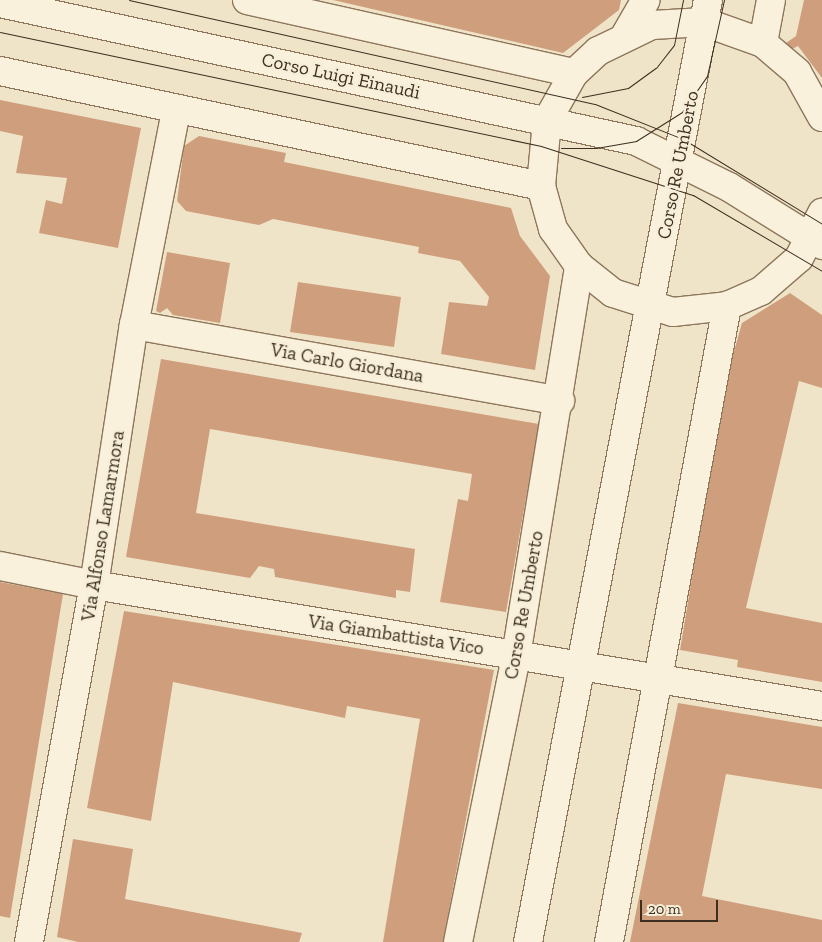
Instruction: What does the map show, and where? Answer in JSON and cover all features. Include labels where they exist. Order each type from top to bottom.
[{"type":"street","points":[[247,0],[574,74]]},
{"type":"street","points":[[626,34],[646,0]]},
{"type":"street","points":[[763,43],[771,0]]},
{"type":"street","name":"Corso Luigi Einaudi","points":[[0,2],[636,141],[679,159],[816,242]]},
{"type":"street","points":[[822,117],[797,72],[763,43],[706,11],[626,34],[598,51],[574,74],[547,121],[541,186],[554,229],[579,266],[613,293],[652,309],[679,312],[727,306],[761,291],[788,271],[816,242],[822,213]]},
{"type":"street","name":"Corso Re Umberto","points":[[528,942],[580,666],[652,309],[706,11]]},
{"type":"street","points":[[0,71],[176,111],[541,186]]},
{"type":"street","name":"Via Alfonso Lamarmora","points":[[29,942],[94,585],[134,325],[176,111]]},
{"type":"street","name":"Corso Re Umberto","points":[[458,942],[516,656],[560,401],[579,266]]},
{"type":"street","points":[[609,942],[655,678],[727,306]]},
{"type":"street","name":"Via Carlo Giordana","points":[[134,325],[560,401]]},
{"type":"street","name":"Via Giambattista Vico","points":[[0,566],[94,585],[822,706]]},
{"type":"building","points":[[333,0],[621,0],[619,10],[563,53]]},
{"type":"building","points":[[804,0],[822,0],[822,78],[798,46],[792,49],[786,43],[796,36]]},
{"type":"building","points":[[0,100],[141,128],[118,248],[39,233],[46,200],[62,204],[67,178],[16,173],[23,136],[0,131]]},
{"type":"building","points":[[199,136],[286,153],[284,162],[511,208],[520,236],[550,276],[535,370],[441,354],[449,302],[487,306],[489,297],[460,261],[418,253],[419,247],[273,219],[259,225],[186,211],[177,201],[184,146]]},
{"type":"building","points":[[167,252],[230,263],[220,323],[173,315],[167,308],[160,313],[156,311]]},
{"type":"building","points":[[298,282],[401,297],[394,347],[290,332]]},
{"type":"building","points":[[790,293],[822,315],[822,388],[799,381],[746,608],[822,623],[822,682],[737,667],[738,660],[680,650],[723,390],[742,323]]},
{"type":"building","points":[[161,359],[539,424],[506,612],[440,602],[458,499],[468,501],[472,474],[210,429],[196,513],[415,549],[410,592],[396,590],[396,598],[275,577],[274,569],[259,566],[250,578],[126,557]]},
{"type":"building","points":[[0,582],[63,594],[10,918],[0,916]]},
{"type":"building","points":[[124,611],[494,670],[443,942],[383,942],[420,719],[347,706],[345,718],[173,682],[151,821],[87,808]]},
{"type":"building","points":[[678,703],[822,727],[822,789],[726,774],[702,896],[822,920],[822,942],[630,942]]},
{"type":"building","points":[[73,839],[133,849],[125,899],[302,933],[299,942],[78,942],[57,937]]},
{"type":"tram line","points":[[129,0],[595,104],[683,139],[822,224]]},
{"type":"tram line","points":[[582,97],[628,88],[656,68],[674,45],[683,0]]},
{"type":"tram line","points":[[561,148],[596,148],[636,141],[682,112],[707,76],[724,0]]},
{"type":"tram line","points":[[0,32],[541,146],[693,195],[822,271]]}]
